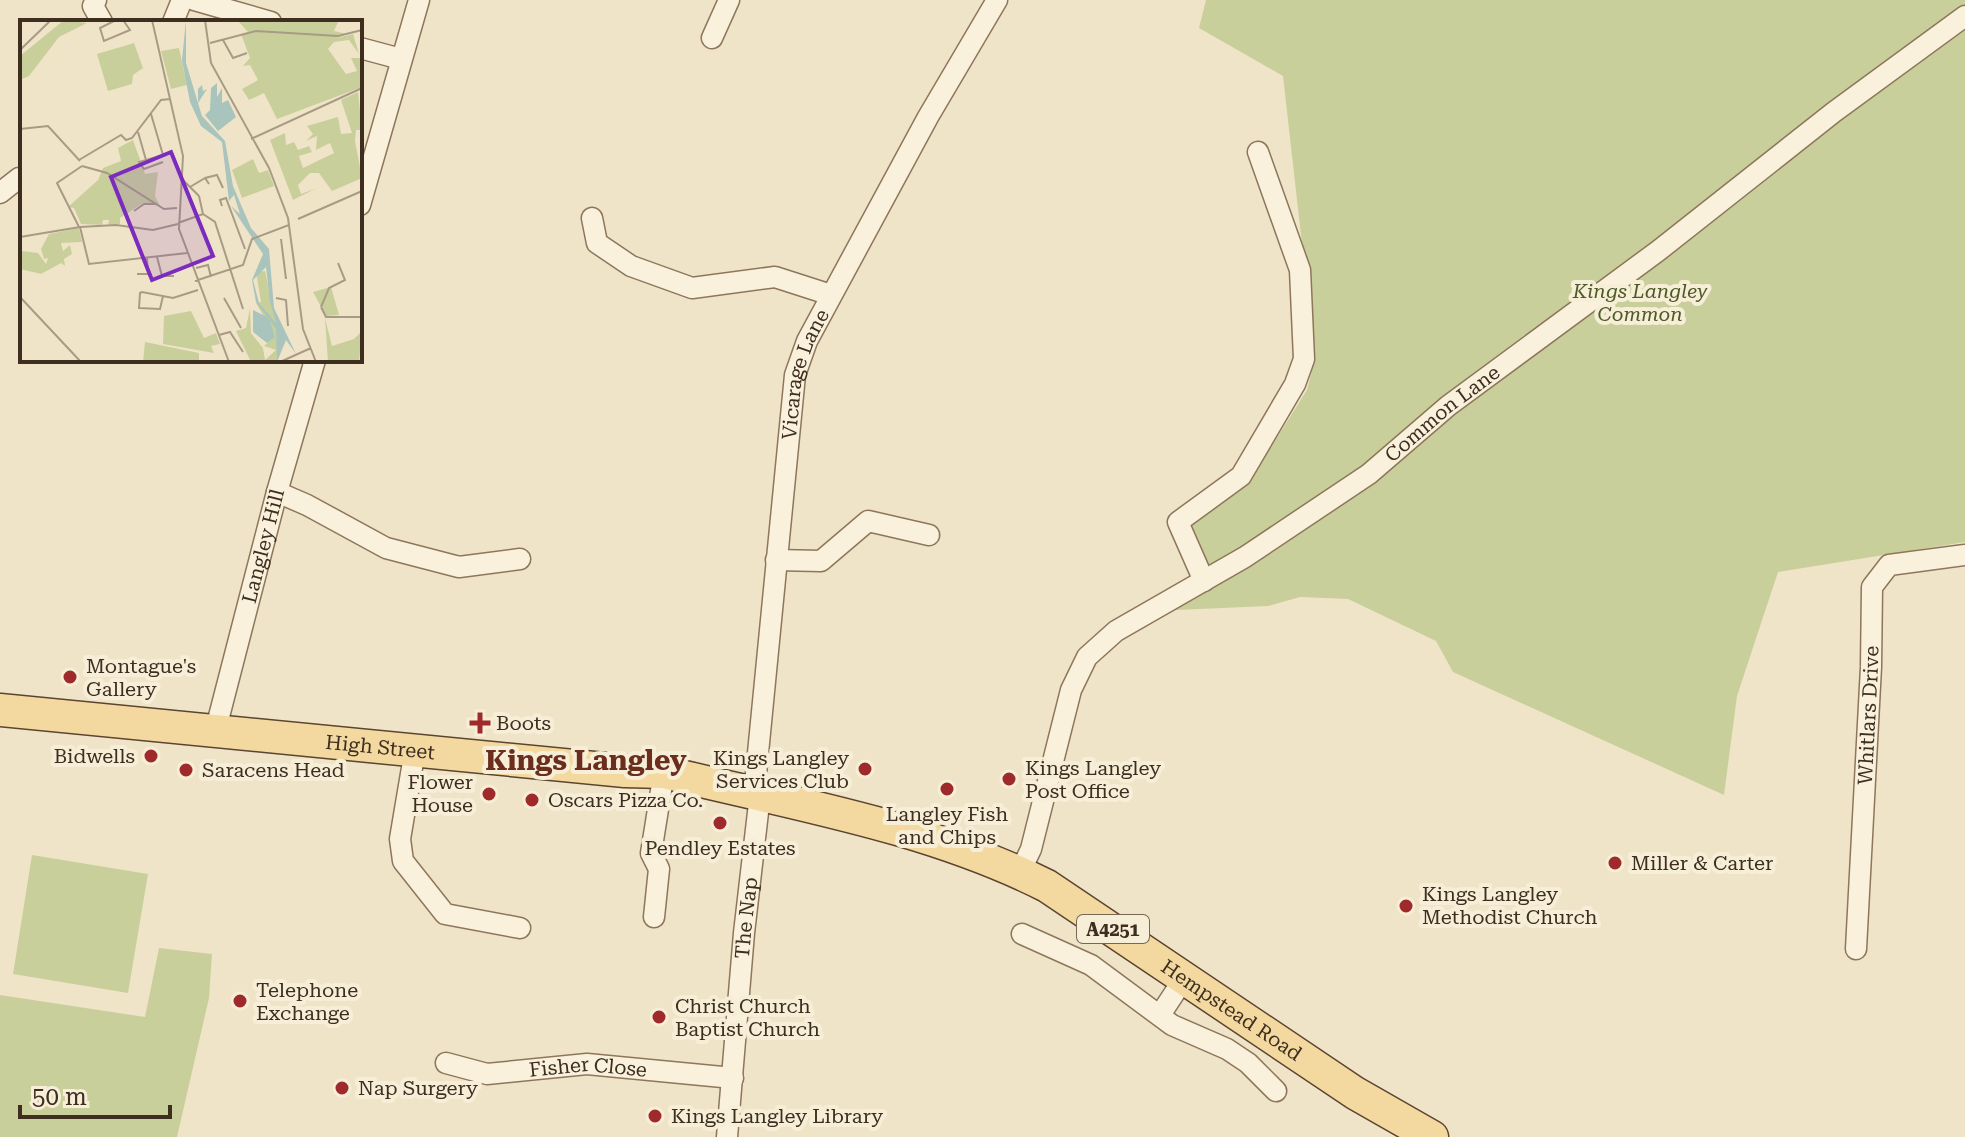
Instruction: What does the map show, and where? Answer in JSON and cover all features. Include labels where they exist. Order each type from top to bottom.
[{"type":"main road","name":"High Street","points":[[0,710],[625,771],[664,772],[757,794]]},
{"type":"main road","name":"Hempstead Road","points":[[757,794],[934,839],[1020,872],[1047,886],[1185,977],[1355,1093],[1432,1137]]},
{"type":"street","points":[[96,0],[93,6],[101,20]]},
{"type":"street","points":[[174,20],[182,0]]},
{"type":"street","points":[[194,0],[264,20]]},
{"type":"street","points":[[362,198],[419,0]]},
{"type":"street","points":[[712,38],[729,0]]},
{"type":"street","name":"Vicarage Lane","points":[[757,794],[795,375],[807,341],[831,295],[928,117],[997,0]]},
{"type":"street","name":"Common Lane","points":[[1020,872],[1031,849],[1049,784],[1063,715],[1087,657],[1116,631],[1245,557],[1369,474],[1457,399],[1658,251],[1834,112],[1965,16]]},
{"type":"street","points":[[362,49],[401,59]]},
{"type":"street","points":[[1204,581],[1178,522],[1241,476],[1295,384],[1304,359],[1300,270],[1258,152]]},
{"type":"street","points":[[0,193],[20,178]]},
{"type":"street","points":[[592,218],[597,243],[631,266],[692,288],[775,277],[831,295]]},
{"type":"street","name":"Langley Hill","points":[[215,732],[277,492],[314,362]]},
{"type":"street","points":[[277,492],[386,548],[459,567],[520,559]]},
{"type":"street","points":[[776,560],[821,561],[868,521],[929,535]]},
{"type":"street","name":"Whitlars Drive","points":[[1856,949],[1871,667],[1872,587],[1889,565],[1965,555]]},
{"type":"street","points":[[415,750],[400,839],[403,861],[445,914],[520,928]]},
{"type":"street","points":[[654,917],[659,869],[651,853],[664,772]]},
{"type":"street","name":"The Nap","points":[[727,1137],[757,794]]},
{"type":"street","points":[[1022,934],[1091,965],[1172,1025],[1227,1049],[1248,1063],[1276,1091]]},
{"type":"street","points":[[1160,1015],[1185,977]]},
{"type":"street","name":"Fisher Close","points":[[446,1063],[487,1074],[587,1064],[733,1078]]},
{"type":"green space","name":"Kings Langley Common","points":[[1206,0],[1965,0],[1965,542],[1778,572],[1737,696],[1724,795],[1453,672],[1436,641],[1348,599],[1300,597],[1268,606],[1154,611],[1209,583],[1185,525],[1249,482],[1307,390],[1315,359],[1283,76],[1199,28]]},
{"type":"green space","points":[[32,855],[148,874],[128,993],[13,974]]},
{"type":"green space","points":[[159,948],[212,954],[209,998],[177,1137],[0,1137],[0,995],[145,1017]]},
{"type":"place","name":"Montague's Gallery","points":[[70,677]]},
{"type":"place","name":"Boots","points":[[480,723]]},
{"type":"place","name":"Bidwells","points":[[151,756]]},
{"type":"place","name":"Kings Langley Services Club","points":[[865,769]]},
{"type":"place","name":"Saracens Head","points":[[186,770]]},
{"type":"place","name":"Kings Langley Post Office","points":[[1009,779]]},
{"type":"place","name":"Langley Fish and Chips","points":[[947,789]]},
{"type":"place","name":"Flower House","points":[[489,794]]},
{"type":"place","name":"Oscars Pizza Co.","points":[[532,800]]},
{"type":"place","name":"Pendley Estates","points":[[720,823]]},
{"type":"place","name":"Miller & Carter","points":[[1615,863]]},
{"type":"place","name":"Kings Langley Methodist Church","points":[[1406,906]]},
{"type":"place","name":"Telephone Exchange","points":[[240,1001]]},
{"type":"place","name":"Christ Church Baptist Church","points":[[659,1017]]},
{"type":"place","name":"Nap Surgery","points":[[342,1088]]},
{"type":"place","name":"Kings Langley Library","points":[[655,1116]]},
{"type":"district","name":"Kings Langley","points":[[586,760]]}]
